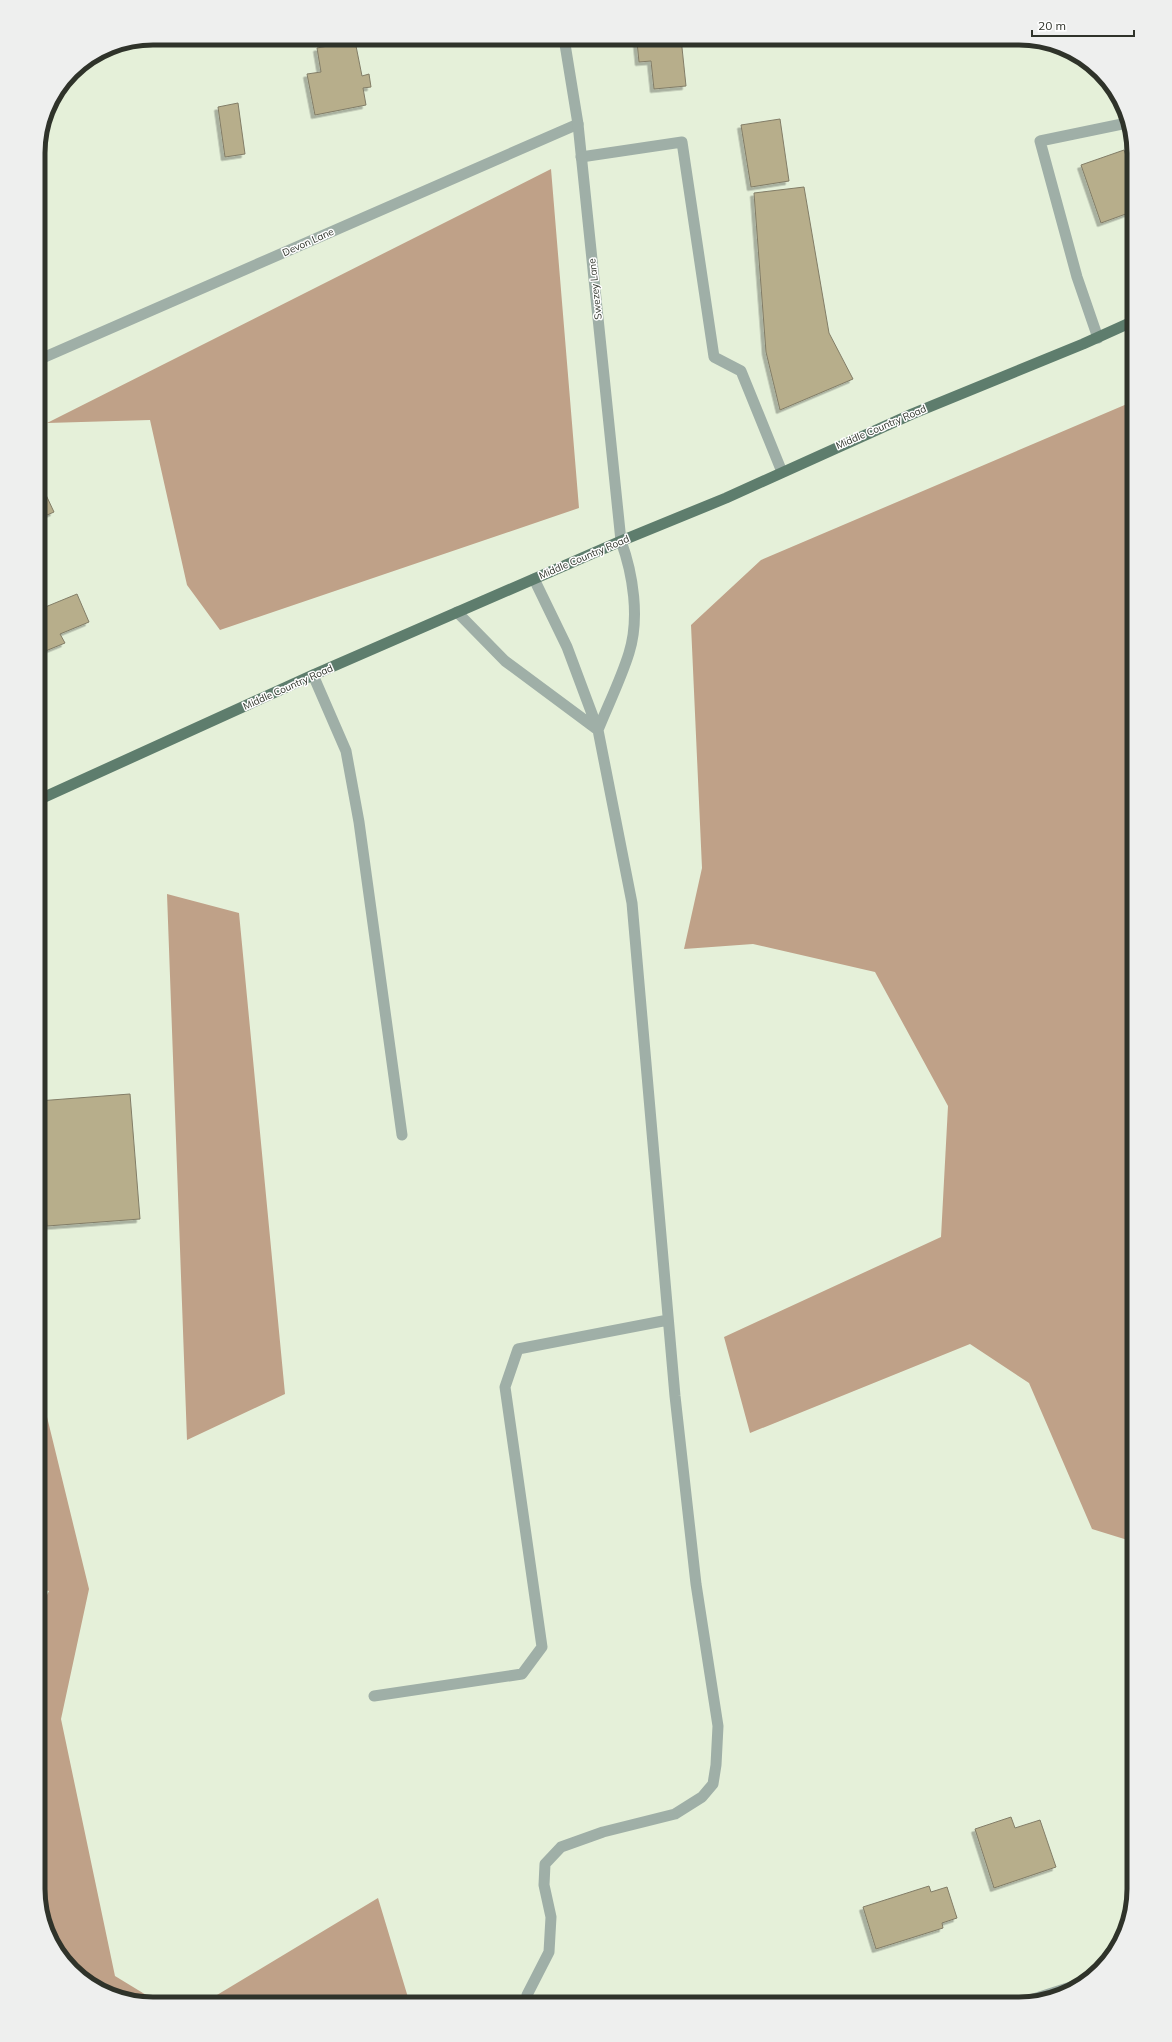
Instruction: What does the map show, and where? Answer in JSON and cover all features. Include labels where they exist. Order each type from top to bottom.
[{"type":"main road","name":"Middle Country Road","points":[[45,797],[313,675],[457,612],[621,541],[726,498],[912,414],[1098,338],[1127,324]]},
{"type":"street","name":"Swezey Lane","points":[[565,45],[582,156],[621,541],[625,553],[634,604],[633,634],[629,652],[598,730]]},
{"type":"street","name":"Devon Lane","points":[[45,357],[578,124]]},
{"type":"street","points":[[1098,338],[1076,276],[1040,141],[1123,124]]},
{"type":"street","points":[[582,156],[682,142],[714,358],[741,370],[782,472]]},
{"type":"street","points":[[527,1995],[549,1952],[551,1917],[544,1885],[544,1864],[561,1847],[603,1832],[675,1814],[702,1797],[712,1784],[716,1765],[718,1726],[696,1584],[668,1320],[632,903],[598,730],[567,647],[534,579]]},
{"type":"street","points":[[457,612],[505,661],[598,730]]},
{"type":"street","points":[[313,675],[346,751],[358,815],[402,1135]]},
{"type":"street","points":[[374,1696],[522,1674],[542,1647],[505,1387],[518,1349],[668,1320]]},
{"type":"shaded area","points":[[551,169],[579,508],[220,630],[187,585],[150,420],[47,423]]},
{"type":"shaded area","points":[[1127,404],[1127,1540],[1092,1529],[1029,1383],[970,1344],[750,1433],[724,1337],[941,1237],[948,1106],[875,972],[753,944],[684,949],[702,868],[691,625],[761,560]]},
{"type":"shaded area","points":[[167,894],[239,913],[285,1394],[187,1440]]},
{"type":"shaded area","points":[[45,1409],[89,1589],[61,1719],[115,1976],[150,1997],[132,1995],[118,1991],[93,1979],[72,1960],[63,1949],[56,1937],[49,1917],[45,1889],[45,1599],[49,1591],[45,1590]]},
{"type":"shaded area","points":[[378,1898],[408,1997],[214,1997]]},
{"type":"building","points":[[333,45],[356,45],[362,76],[369,74],[371,87],[363,88],[366,105],[315,115],[307,74],[321,72],[317,48]]},
{"type":"building","points":[[637,45],[682,45],[686,86],[654,89],[651,61],[639,62]]},
{"type":"building","points":[[238,103],[245,154],[225,157],[218,107]]},
{"type":"building","points":[[780,119],[789,181],[751,187],[741,125]]},
{"type":"building","points":[[1124,150],[1127,159],[1127,214],[1101,223],[1081,165]]},
{"type":"building","points":[[804,187],[829,333],[853,379],[780,410],[766,352],[754,193]]},
{"type":"building","points":[[45,493],[54,512],[45,516]]},
{"type":"building","points":[[77,594],[89,622],[60,634],[65,643],[45,651],[45,607]]},
{"type":"building","points":[[130,1094],[140,1219],[47,1226],[45,1198],[45,1100]]},
{"type":"building","points":[[1011,1817],[1015,1828],[1040,1820],[1056,1867],[994,1888],[975,1829]]},
{"type":"building","points":[[929,1886],[931,1892],[947,1887],[957,1918],[942,1923],[943,1928],[876,1949],[863,1907]]}]
